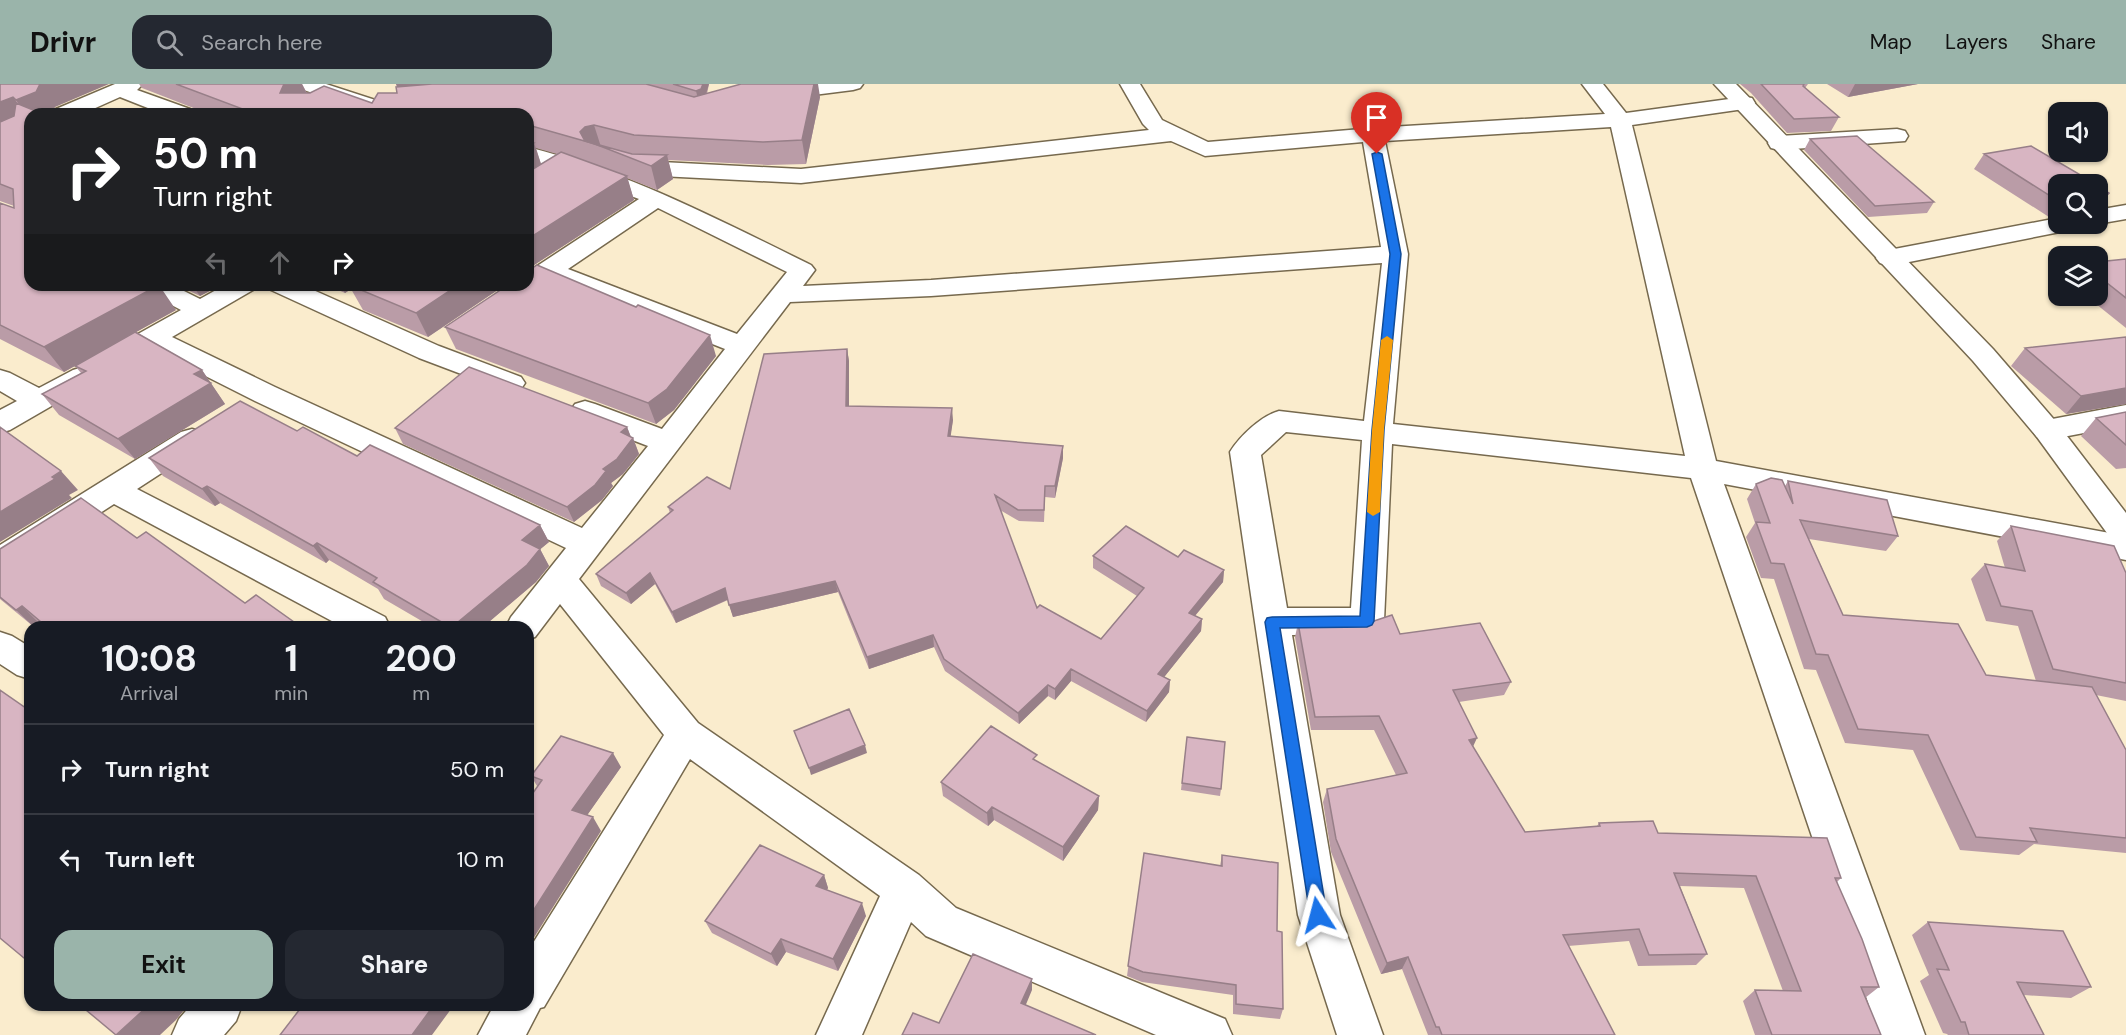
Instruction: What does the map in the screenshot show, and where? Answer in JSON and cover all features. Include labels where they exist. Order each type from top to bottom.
[{"type":"street","points":[[304,84],[348,90],[406,106]]},
{"type":"street","points":[[755,96],[853,84]]},
{"type":"street","points":[[1130,84],[1154,124],[1205,149],[1373,135],[1620,120],[1744,104]]},
{"type":"street","points":[[1593,84],[1620,120],[1703,469],[1902,1035]]},
{"type":"street","points":[[1724,84],[1983,355],[2047,430],[2124,533]]},
{"type":"street","points":[[78,108],[126,87],[170,108]]},
{"type":"street","points":[[316,108],[348,90]]},
{"type":"street","points":[[534,140],[640,168],[801,176],[1174,134]]},
{"type":"street","points":[[1272,622],[1367,621],[1378,430],[1395,254],[1373,135]]},
{"type":"street","points":[[1779,143],[1897,136]]},
{"type":"street","points":[[528,621],[802,270],[657,198],[567,164],[534,156]]},
{"type":"street","points":[[538,183],[567,164]]},
{"type":"street","points":[[534,279],[657,198]]},
{"type":"street","points":[[2108,215],[2126,212]]},
{"type":"street","points":[[1889,258],[2048,227]]},
{"type":"street","points":[[782,295],[931,288],[1395,254]]},
{"type":"street","points":[[534,286],[742,346]]},
{"type":"street","points":[[164,291],[202,309]]},
{"type":"street","points":[[0,423],[234,291]]},
{"type":"street","points":[[293,291],[429,352],[667,442]]},
{"type":"street","points":[[338,312],[363,296]]},
{"type":"street","points":[[429,352],[458,332]]},
{"type":"street","points":[[152,338],[265,394],[588,544]]},
{"type":"street","points":[[0,379],[40,400]]},
{"type":"street","points":[[0,561],[265,394]]},
{"type":"street","points":[[2047,430],[2126,415]]},
{"type":"street","points":[[1360,1035],[1318,915],[1245,452],[1279,421],[1378,430],[1703,469],[2124,533]]},
{"type":"street","points":[[112,489],[362,621]]},
{"type":"street","points":[[560,579],[685,734],[904,889],[941,922],[1200,1033]]},
{"type":"street","points":[[0,646],[24,661]]},
{"type":"street","points":[[534,981],[685,734]]},
{"type":"street","points":[[839,1035],[904,889]]},
{"type":"street","points":[[195,1035],[215,1011]]},
{"type":"street","points":[[501,1035],[515,1011]]},
{"type":"building","points":[[0,84],[40,84],[36,92],[16,100],[13,97],[0,102]]},
{"type":"building","points":[[176,84],[284,84],[280,93],[310,93],[324,86],[372,103],[378,93],[397,93],[396,87],[432,84],[646,84],[694,97],[741,84],[814,84],[802,140],[763,142],[634,135],[594,125],[585,127],[580,132],[585,141],[632,154],[667,155],[651,166],[595,144],[534,127],[534,108],[240,108]]},
{"type":"building","points":[[673,84],[703,84],[701,89],[696,91]]},
{"type":"building","points":[[1761,84],[1804,84],[1803,86],[1839,117],[1794,119]]},
{"type":"building","points":[[16,103],[28,108],[24,108],[24,291],[148,291],[44,347],[0,325],[0,203],[14,208],[13,189],[0,184],[0,122],[14,116]]},
{"type":"building","points":[[1857,136],[1934,202],[1875,206],[1810,139]]},
{"type":"building","points":[[2031,146],[2048,156],[2048,162],[2058,162],[2079,174],[2048,174],[2048,195],[1984,154]]},
{"type":"building","points":[[561,152],[627,176],[534,235],[534,168]]},
{"type":"building","points":[[2126,259],[2126,298],[2108,284],[2108,261]]},
{"type":"building","points":[[537,265],[636,307],[638,305],[710,335],[667,389],[648,403],[445,327],[499,291],[534,291],[534,267]]},
{"type":"building","points":[[363,291],[449,291],[416,313]]},
{"type":"building","points":[[135,332],[202,370],[194,374],[211,383],[118,439],[42,394],[86,371],[75,366]]},
{"type":"building","points":[[2126,337],[2126,388],[2081,396],[2025,348]]},
{"type":"building","points":[[847,349],[846,406],[952,408],[948,436],[1063,446],[1055,486],[1045,486],[1044,510],[1018,510],[995,495],[1037,608],[1040,605],[1101,639],[1144,588],[1093,556],[1126,526],[1178,557],[1184,550],[1224,570],[1189,613],[1202,619],[1158,674],[1170,680],[1147,711],[1071,669],[1055,689],[1048,685],[1018,713],[944,659],[933,635],[867,657],[835,581],[729,605],[725,588],[672,612],[650,573],[626,593],[596,574],[673,510],[668,507],[707,477],[730,489],[764,354]]},
{"type":"building","points":[[469,367],[627,427],[621,432],[633,438],[617,459],[603,469],[606,471],[595,485],[567,507],[395,428]]},
{"type":"building","points":[[240,401],[297,431],[303,427],[357,456],[370,445],[540,525],[522,540],[540,549],[527,565],[459,621],[440,621],[373,582],[377,578],[317,543],[313,546],[207,486],[202,489],[149,458]]},
{"type":"building","points":[[2126,412],[2126,445],[2096,418]]},
{"type":"building","points":[[0,427],[61,471],[52,477],[55,479],[0,512]]},
{"type":"building","points":[[1771,478],[1782,480],[1793,504],[1788,481],[1887,500],[1898,536],[1800,520],[1843,615],[1958,624],[1986,675],[2092,687],[2126,750],[2126,838],[2030,828],[2037,842],[1976,837],[1928,735],[1858,729],[1828,655],[1816,654],[1784,564],[1771,563],[1756,522],[1770,523],[1756,484]]},
{"type":"building","points":[[81,498],[137,538],[146,532],[245,603],[256,595],[293,621],[40,621],[22,606],[16,610],[0,597],[0,549]]},
{"type":"building","points":[[2011,526],[2114,546],[2126,573],[2126,683],[2053,669],[2032,611],[2001,606],[1985,564],[2025,571]]},
{"type":"building","points":[[1392,615],[1400,634],[1480,623],[1511,682],[1453,690],[1477,738],[1469,740],[1525,832],[1600,826],[1599,823],[1653,821],[1658,833],[1827,838],[1841,878],[1835,878],[1862,939],[1879,987],[1861,987],[1881,1035],[1772,1035],[1755,990],[1801,991],[1756,876],[1674,873],[1707,954],[1649,955],[1639,929],[1563,935],[1615,1035],[1442,1035],[1439,1027],[1436,1027],[1408,957],[1387,963],[1336,839],[1327,789],[1407,773],[1379,716],[1315,717],[1298,623],[1371,622]]},
{"type":"building","points":[[0,690],[24,707],[24,958],[0,938]]},
{"type":"building","points":[[849,709],[865,745],[809,768],[794,731]]},
{"type":"building","points":[[991,726],[1037,755],[1033,759],[1099,796],[1063,847],[992,807],[987,813],[941,782]]},
{"type":"building","points":[[561,736],[613,753],[572,810],[593,817],[534,910],[534,791],[542,780],[534,777],[534,772]]},
{"type":"building","points":[[1187,737],[1225,742],[1221,789],[1182,783]]},
{"type":"building","points":[[760,845],[824,875],[816,886],[862,903],[833,959],[781,939],[771,954],[705,921]]},
{"type":"building","points":[[1144,853],[1222,866],[1222,855],[1278,863],[1277,931],[1282,932],[1283,1009],[1236,1004],[1236,985],[1143,972],[1128,966]]},
{"type":"building","points":[[1928,922],[2063,931],[2091,987],[2017,982],[2044,1035],[1969,1035],[1965,1022],[1961,1022],[1937,969],[1949,970]]},
{"type":"building","points":[[973,954],[1032,979],[1021,1003],[1096,1035],[902,1035],[913,1013],[939,1023]]},
{"type":"building","points":[[87,1011],[142,1011],[116,1035]]},
{"type":"building","points":[[298,1011],[430,1011],[412,1035],[280,1035]]},
{"type":"slow traffic","points":[[1373,512],[1387,340]]},
{"type":"route","points":[[1318,915],[1272,622],[1367,621],[1378,430],[1395,254],[1377,154]]}]
